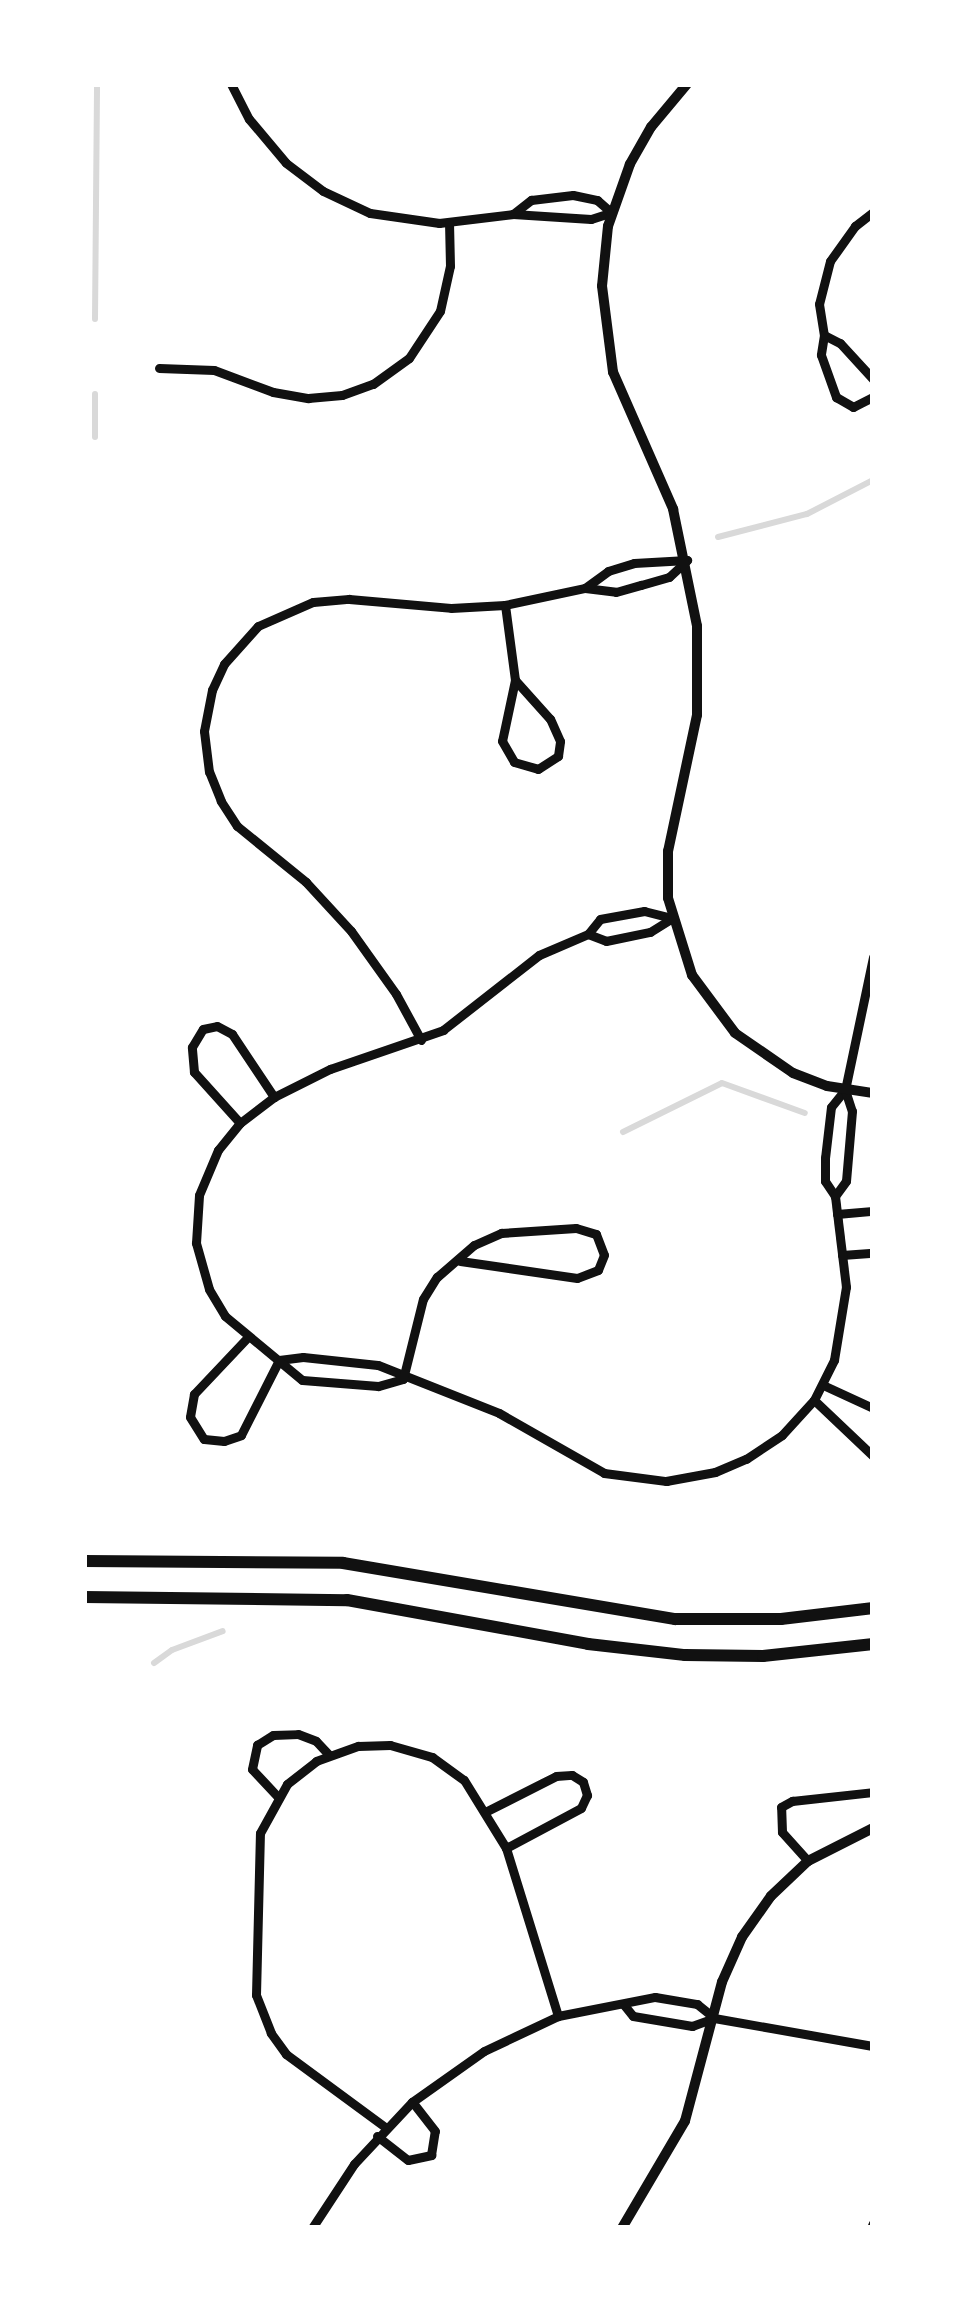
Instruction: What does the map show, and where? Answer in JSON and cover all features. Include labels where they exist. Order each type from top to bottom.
[{"type":"main road","points":[[84,1561],[319,1561],[675,1619],[782,1619],[873,1608]]},
{"type":"main road","points":[[84,1597],[326,1598],[608,1647],[698,1656],[792,1654],[873,1644]]},
{"type":"street","points":[[232,84],[258,131],[309,182],[384,217],[449,223],[513,214],[590,219],[612,212]]},
{"type":"street","points":[[686,84],[640,144],[612,212],[602,273],[607,350],[627,410],[663,483],[687,560],[699,686],[693,742],[668,851],[672,918],[692,975],[735,1033],[793,1073],[845,1090],[873,1093]]},
{"type":"street","points":[[513,214],[531,200],[573,195],[597,200],[612,212]]},
{"type":"street","points":[[873,212],[847,236],[824,275],[819,304],[824,335],[820,355],[836,397],[853,407],[873,398]]},
{"type":"street","points":[[159,368],[214,370],[273,392],[308,398],[342,395],[373,384],[409,358],[440,311],[450,266],[449,223]]},
{"type":"street","points":[[824,335],[840,343],[873,379]]},
{"type":"street","points":[[421,1040],[396,994],[351,931],[230,817],[209,772],[206,716],[232,652],[258,626],[298,606],[339,599],[435,608],[505,604],[585,587],[608,571],[634,563],[687,560]]},
{"type":"street","points":[[585,587],[598,592],[641,586],[669,577],[687,560]]},
{"type":"street","points":[[505,604],[515,680],[502,742],[514,762],[538,769],[557,756],[560,741],[550,719],[515,680]]},
{"type":"street","points":[[404,1379],[378,1386],[302,1381],[246,1339],[209,1289],[196,1232],[206,1173],[240,1123],[274,1097],[330,1069],[421,1040],[477,1007],[538,955],[588,934],[600,919],[644,911],[672,918]]},
{"type":"street","points":[[588,934],[605,941],[650,932],[672,918]]},
{"type":"street","points":[[278,1360],[303,1357],[378,1365],[500,1413],[589,1468],[652,1480],[698,1477],[746,1459],[782,1435],[814,1400],[842,1333],[842,1255],[835,1196],[825,1181],[826,1143],[832,1107],[845,1090],[873,957]]},
{"type":"street","points":[[240,1123],[194,1072],[192,1047],[203,1029],[217,1026],[232,1034],[274,1097]]},
{"type":"street","points":[[835,1196],[847,1181],[852,1111],[845,1090]]},
{"type":"street","points":[[837,1214],[873,1211]]},
{"type":"street","points":[[404,1379],[423,1299],[437,1277],[489,1238],[557,1228],[587,1229],[600,1240],[604,1255],[598,1270],[577,1278],[460,1262]]},
{"type":"street","points":[[842,1255],[873,1253]]},
{"type":"street","points":[[246,1339],[194,1394],[190,1417],[204,1439],[224,1441],[242,1435],[278,1360]]},
{"type":"street","points":[[823,1384],[873,1408]]},
{"type":"street","points":[[814,1400],[873,1456]]},
{"type":"street","points":[[278,1797],[252,1769],[254,1752],[263,1740],[298,1734],[328,1754]]},
{"type":"street","points":[[412,2102],[435,2131],[431,2155],[409,2160],[381,2131],[286,2054],[259,2008],[254,1969],[260,1833],[278,1797],[328,1754],[376,1744],[419,1752],[464,1780],[487,1810],[506,1848],[558,2017]]},
{"type":"street","points":[[487,1810],[556,1776],[572,1775],[583,1782],[587,1795],[581,1808],[506,1848]]},
{"type":"street","points":[[808,1861],[782,1832],[781,1807],[792,1801],[873,1792]]},
{"type":"street","points":[[622,2228],[686,2121],[742,1937],[771,1896],[808,1861],[873,1828]]},
{"type":"street","points":[[312,2228],[381,2131],[412,2102],[484,2051],[558,2017],[655,1997],[697,2004],[714,2018],[873,2046]]},
{"type":"street","points":[[624,2005],[633,2016],[692,2026],[714,2018]]},
{"type":"waterway","points":[[95,319],[97,84]]},
{"type":"waterway","points":[[95,394],[95,437]]},
{"type":"waterway","points":[[718,537],[807,514],[873,480]]},
{"type":"waterway","points":[[623,1132],[722,1083],[805,1113]]},
{"type":"waterway","points":[[154,1663],[172,1650],[223,1631]]}]
